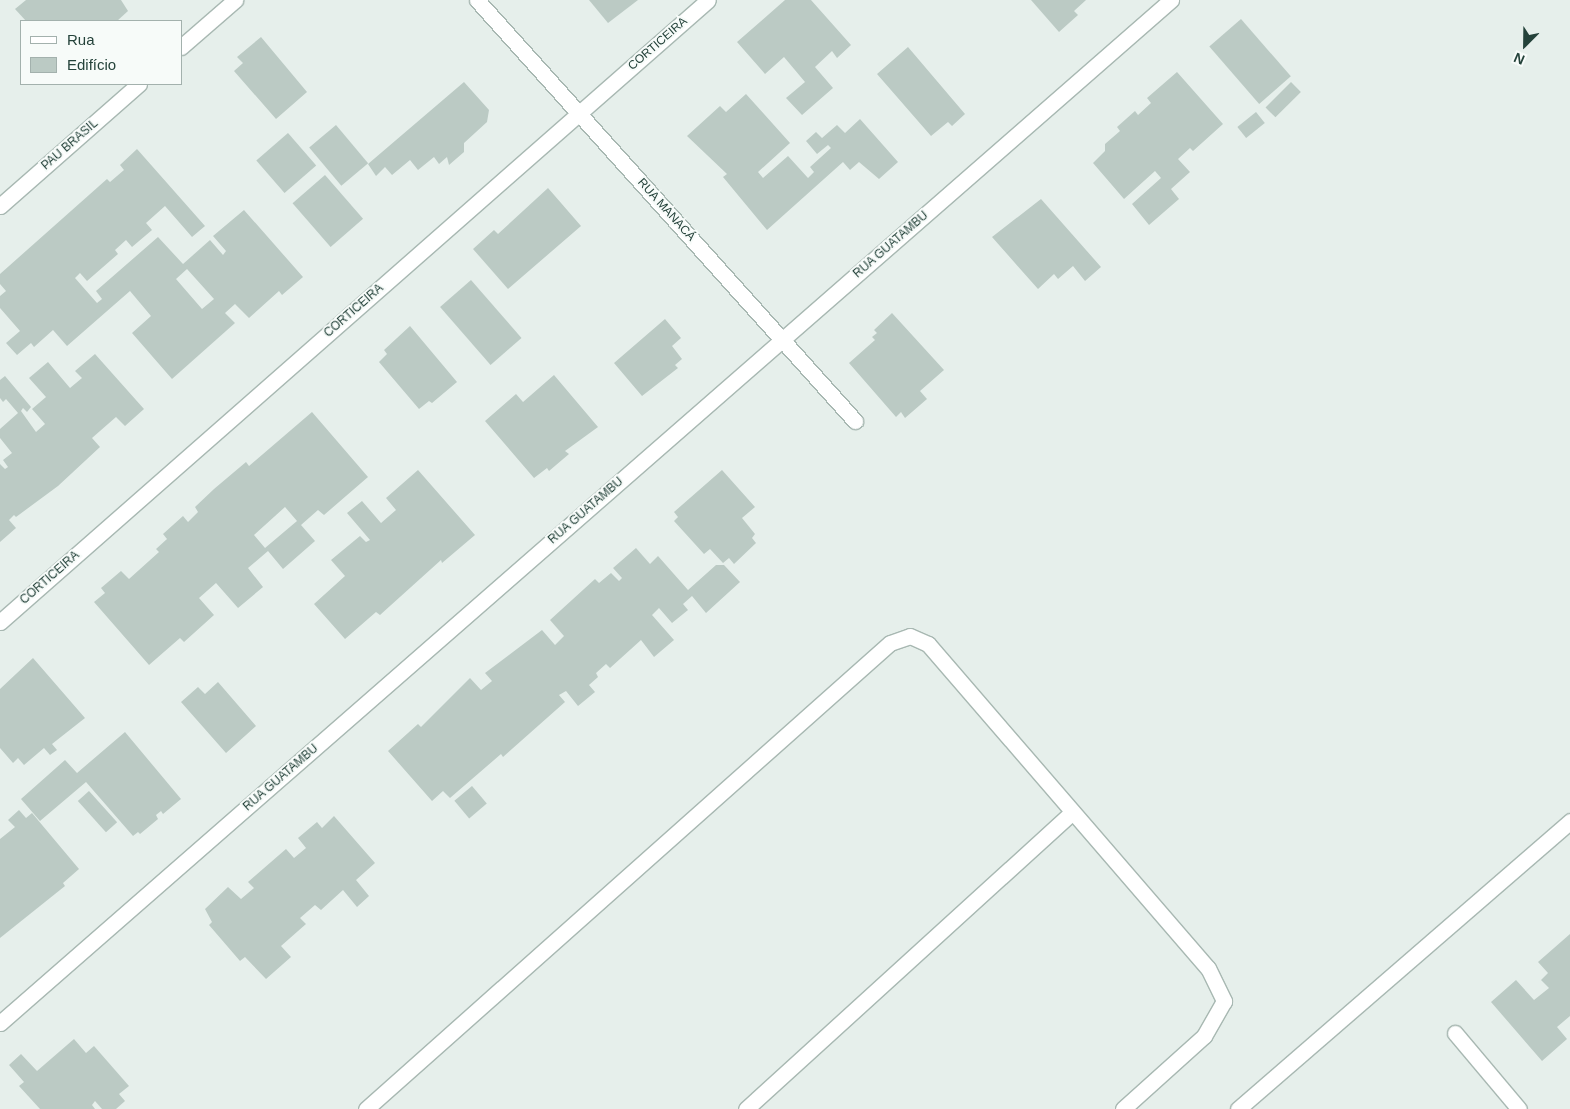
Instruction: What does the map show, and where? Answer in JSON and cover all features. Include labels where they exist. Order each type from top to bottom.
[{"type":"street","points":[[182,46],[235,0]]},
{"type":"street","name":"RUA MANACÁ","points":[[477,0],[855,421]]},
{"type":"street","name":"CORTICEIRA","points":[[0,622],[708,0]]},
{"type":"street","name":"RUA GUATAMBU","points":[[0,1023],[1171,0]]},
{"type":"street","name":"PAU BRASIL","points":[[0,206],[139,85]]},
{"type":"street","points":[[366,1109],[890,643],[910,636],[928,644],[1071,813],[1208,968],[1224,1001],[1204,1036],[1123,1109]]},
{"type":"street","points":[[746,1109],[1071,813]]},
{"type":"street","points":[[1238,1109],[1570,821]]},
{"type":"street","points":[[1455,1033],[1519,1109]]},
{"type":"building","points":[[26,0],[121,0],[128,11],[118,20],[25,20],[15,9]]},
{"type":"building","points":[[589,0],[638,0],[608,23]]},
{"type":"building","points":[[785,0],[811,0],[851,45],[837,58],[832,51],[815,67],[833,88],[802,115],[786,98],[805,82],[784,57],[765,74],[737,42]]},
{"type":"building","points":[[1031,0],[1086,0],[1074,11],[1078,15],[1059,32]]},
{"type":"building","points":[[1241,19],[1291,76],[1259,104],[1209,47]]},
{"type":"building","points":[[261,37],[307,92],[276,119],[234,71],[243,63],[237,57]]},
{"type":"building","points":[[908,47],[965,114],[952,126],[948,122],[931,136],[877,74]]},
{"type":"building","points":[[1177,72],[1223,124],[1193,151],[1190,148],[1178,159],[1190,172],[1171,189],[1179,199],[1149,225],[1132,204],[1161,178],[1155,171],[1124,199],[1093,163],[1105,151],[1105,144],[1120,131],[1117,127],[1135,111],[1138,115],[1151,103],[1147,98]]},
{"type":"building","points":[[464,82],[489,110],[487,122],[464,143],[464,152],[449,165],[447,157],[439,164],[434,157],[418,170],[410,160],[392,175],[385,167],[376,176],[368,164]]},
{"type":"building","points":[[1291,82],[1301,92],[1275,117],[1266,107]]},
{"type":"building","points":[[746,94],[790,143],[758,172],[763,178],[788,156],[808,178],[814,172],[810,167],[831,148],[828,145],[817,154],[806,141],[816,132],[822,138],[837,125],[845,133],[860,119],[898,162],[879,179],[859,162],[850,170],[843,162],[767,230],[723,177],[727,174],[687,136],[720,106],[726,112]]},
{"type":"building","points":[[1256,112],[1265,123],[1246,138],[1237,127]]},
{"type":"building","points":[[336,125],[368,163],[341,186],[309,147]]},
{"type":"building","points":[[288,133],[316,165],[285,193],[256,161]]},
{"type":"building","points":[[137,149],[205,226],[192,237],[165,206],[146,223],[152,230],[132,247],[126,240],[115,250],[118,254],[87,281],[80,273],[75,278],[97,303],[102,299],[96,291],[158,237],[183,264],[210,240],[223,255],[226,251],[213,236],[244,210],[303,277],[282,295],[279,291],[249,318],[235,304],[225,313],[235,323],[172,379],[132,333],[151,316],[130,291],[67,346],[53,330],[34,347],[31,343],[17,355],[6,343],[20,331],[0,308],[0,296],[6,291],[0,284],[0,274],[107,179],[110,182],[124,170],[120,165]],"holes":[[[187,269],[214,299],[202,309],[176,279]]]},
{"type":"building","points":[[325,175],[363,219],[331,247],[293,203]]},
{"type":"building","points":[[548,188],[581,226],[508,289],[473,249],[494,230],[498,234]]},
{"type":"building","points":[[1041,199],[1101,267],[1085,281],[1073,266],[1058,279],[1054,274],[1038,289],[992,237]]},
{"type":"building","points":[[471,280],[522,338],[491,365],[440,307]]},
{"type":"building","points":[[892,313],[944,370],[920,391],[927,399],[905,418],[901,412],[896,417],[849,363],[875,340],[872,337],[877,333],[874,330]]},
{"type":"building","points":[[665,319],[681,338],[672,346],[682,359],[675,365],[678,368],[642,396],[614,363]]},
{"type":"building","points":[[410,326],[457,382],[432,403],[429,401],[419,409],[379,362],[387,354],[384,350]]},
{"type":"building","points":[[95,354],[144,409],[125,426],[116,417],[92,438],[100,447],[58,486],[16,517],[14,515],[9,520],[16,528],[0,542],[0,464],[5,469],[8,467],[3,460],[12,453],[0,438],[0,429],[18,413],[6,399],[3,402],[0,398],[0,380],[5,376],[31,407],[27,412],[23,408],[21,411],[36,432],[45,424],[32,409],[46,397],[29,378],[48,362],[70,388],[82,378],[75,371]]},
{"type":"building","points":[[554,375],[598,427],[565,451],[569,454],[549,471],[547,468],[534,478],[485,421],[516,394],[523,402]]},
{"type":"building","points":[[312,412],[368,477],[324,515],[318,510],[301,525],[315,541],[283,569],[268,551],[248,568],[263,587],[238,608],[216,583],[199,598],[214,615],[184,642],[180,638],[149,665],[94,602],[105,593],[101,588],[121,571],[129,579],[159,552],[156,549],[167,539],[163,534],[183,516],[188,522],[198,512],[195,507],[214,489],[246,462],[249,466]],"holes":[[[285,507],[297,521],[265,548],[254,535]]]},
{"type":"building","points":[[418,470],[475,535],[442,563],[441,560],[380,615],[376,612],[345,639],[314,604],[345,576],[331,560],[360,536],[366,542],[370,540],[347,513],[362,501],[381,523],[396,510],[386,498]]},
{"type":"building","points":[[722,470],[755,507],[742,518],[755,534],[752,538],[756,543],[734,564],[729,558],[723,563],[710,549],[704,554],[674,521],[678,517],[674,512]]},
{"type":"building","points":[[636,548],[650,564],[658,556],[688,590],[716,565],[724,565],[740,582],[706,613],[692,596],[683,604],[688,610],[672,623],[659,608],[652,615],[674,640],[654,657],[641,640],[610,668],[606,664],[596,673],[598,677],[589,685],[595,692],[578,706],[566,691],[559,695],[565,702],[503,757],[501,754],[450,798],[443,791],[432,801],[388,751],[418,724],[421,727],[470,678],[481,690],[492,681],[485,673],[542,630],[555,645],[564,636],[550,620],[595,579],[599,583],[611,573],[619,581],[622,578],[613,568]]},
{"type":"building","points":[[33,658],[85,718],[52,744],[57,750],[50,755],[44,748],[24,765],[18,758],[13,763],[0,748],[0,689]]},
{"type":"building","points":[[218,682],[256,726],[226,753],[181,702],[198,687],[205,694]]},
{"type":"building","points":[[125,732],[181,799],[163,814],[161,811],[156,815],[158,819],[140,834],[138,832],[133,836],[86,782],[40,821],[21,799],[65,760],[77,773]]},
{"type":"building","points":[[472,786],[487,804],[469,818],[454,801]]},
{"type":"building","points":[[89,791],[117,822],[106,832],[78,801]]},
{"type":"building","points":[[19,810],[26,818],[32,813],[79,869],[63,883],[65,886],[0,938],[0,839],[15,827],[8,820]]},
{"type":"building","points":[[334,816],[375,863],[356,880],[369,896],[357,907],[343,890],[321,910],[315,905],[300,918],[306,924],[281,946],[291,957],[266,979],[245,957],[240,961],[209,925],[212,922],[205,909],[228,887],[241,899],[254,888],[248,882],[286,849],[294,858],[306,848],[298,838],[317,822],[322,828]]},
{"type":"building","points":[[1570,934],[1570,1016],[1557,1027],[1567,1039],[1542,1061],[1491,1002],[1516,980],[1534,1000],[1549,988],[1541,980],[1548,973],[1538,962]]},
{"type":"building","points":[[74,1039],[86,1053],[94,1046],[129,1086],[119,1094],[125,1101],[116,1109],[102,1109],[95,1101],[92,1105],[95,1109],[40,1109],[19,1086],[24,1082],[9,1065],[21,1054],[37,1071]]}]
